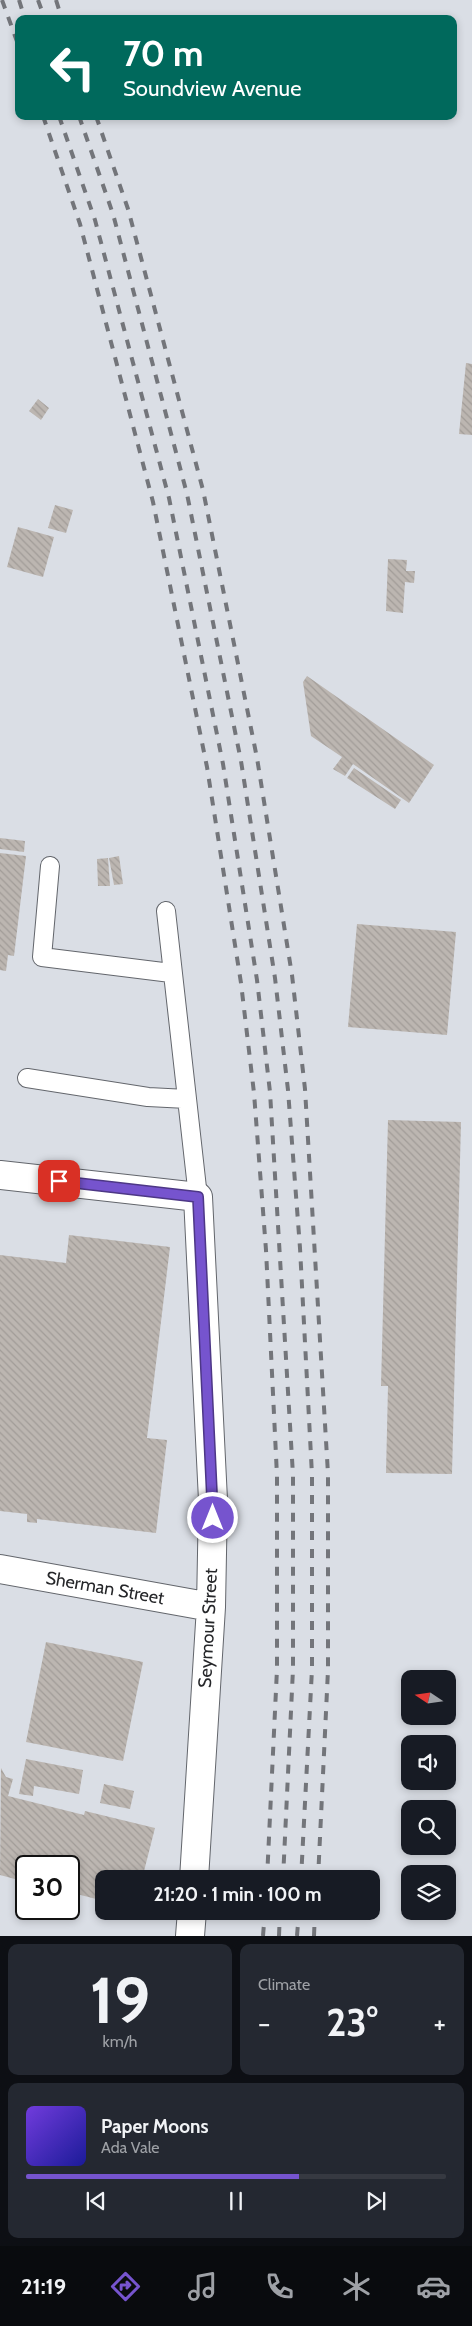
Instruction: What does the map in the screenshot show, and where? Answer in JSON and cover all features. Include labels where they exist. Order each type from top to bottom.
[{"type":"street","points":[[0,1175],[198,1197]]},
{"type":"street","name":"Seymour Street","points":[[195,1870],[211,1607],[214,1500],[198,1197]]},
{"type":"street","name":"Sherman Street","points":[[0,1569],[211,1607]]},
{"type":"street","points":[[190,1936],[191,1920]]},
{"type":"lane","points":[[50,866],[42,957],[171,973]]},
{"type":"lane","points":[[166,911],[171,973],[198,1197]]},
{"type":"lane","points":[[27,1078],[148,1097],[187,1099]]},
{"type":"building","points":[[466,363],[472,364],[472,435],[459,434]]},
{"type":"building","points":[[38,399],[49,408],[41,420],[29,411]]},
{"type":"building","points":[[55,505],[73,510],[66,533],[48,528]]},
{"type":"building","points":[[18,527],[54,537],[43,577],[7,567]]},
{"type":"building","points":[[388,559],[407,560],[406,571],[415,571],[414,583],[405,582],[403,613],[386,611]]},
{"type":"building","points":[[307,676],[434,765],[409,803],[353,764],[345,776],[333,769],[342,757],[311,736],[303,682]]},
{"type":"building","points":[[354,768],[401,800],[395,809],[347,778]]},
{"type":"building","points":[[0,838],[25,841],[24,852],[0,849]]},
{"type":"building","points":[[0,853],[26,856],[14,956],[8,955],[6,971],[0,970]]},
{"type":"building","points":[[119,856],[123,884],[114,885],[109,858]]},
{"type":"building","points":[[108,858],[110,886],[98,886],[97,859]]},
{"type":"building","points":[[357,924],[456,932],[447,1035],[348,1027]]},
{"type":"building","points":[[388,1120],[461,1122],[452,1474],[386,1473],[388,1386],[381,1386]]},
{"type":"building","points":[[69,1235],[170,1247],[147,1438],[167,1440],[156,1533],[37,1519],[37,1523],[27,1522],[27,1514],[0,1511],[0,1255],[66,1263]]},
{"type":"building","points":[[46,1642],[143,1662],[123,1761],[26,1742]]},
{"type":"building","points":[[26,1759],[83,1770],[79,1794],[34,1786],[33,1796],[19,1794]]},
{"type":"building","points":[[1,1768],[6,1777],[13,1779],[8,1796],[84,1815],[85,1811],[155,1828],[144,1870],[95,1870],[95,1899],[80,1895],[80,1855],[15,1855],[15,1879],[0,1875]]},
{"type":"building","points":[[104,1784],[134,1791],[130,1809],[100,1803]]},
{"type":"railway","points":[[2,0],[15,36]]},
{"type":"railway","points":[[19,0],[24,15]]},
{"type":"railway","points":[[38,0],[44,15]]},
{"type":"railway","points":[[56,0],[61,15]]},
{"type":"railway","points":[[44,120],[80,224],[153,502],[207,767],[241,983],[254,1093],[266,1250],[277,1476],[277,1669],[267,1870]]},
{"type":"railway","points":[[60,120],[95,220],[169,498],[223,764],[257,980],[270,1092],[293,1475],[293,1669],[283,1870]]},
{"type":"railway","points":[[80,120],[113,214],[187,494],[241,761],[275,978],[288,1090],[300,1248],[312,1475],[312,1669],[301,1870]]},
{"type":"railway","points":[[97,120],[128,209],[203,490],[257,758],[292,975],[305,1089],[328,1474],[328,1670],[318,1870]]},
{"type":"railway","points":[[263,1936],[264,1920]]},
{"type":"railway","points":[[279,1936],[280,1920]]},
{"type":"railway","points":[[297,1936],[298,1920]]},
{"type":"railway","points":[[314,1936],[315,1920]]},
{"type":"route","points":[[59,1181],[198,1197],[214,1500],[213,1518]]}]
